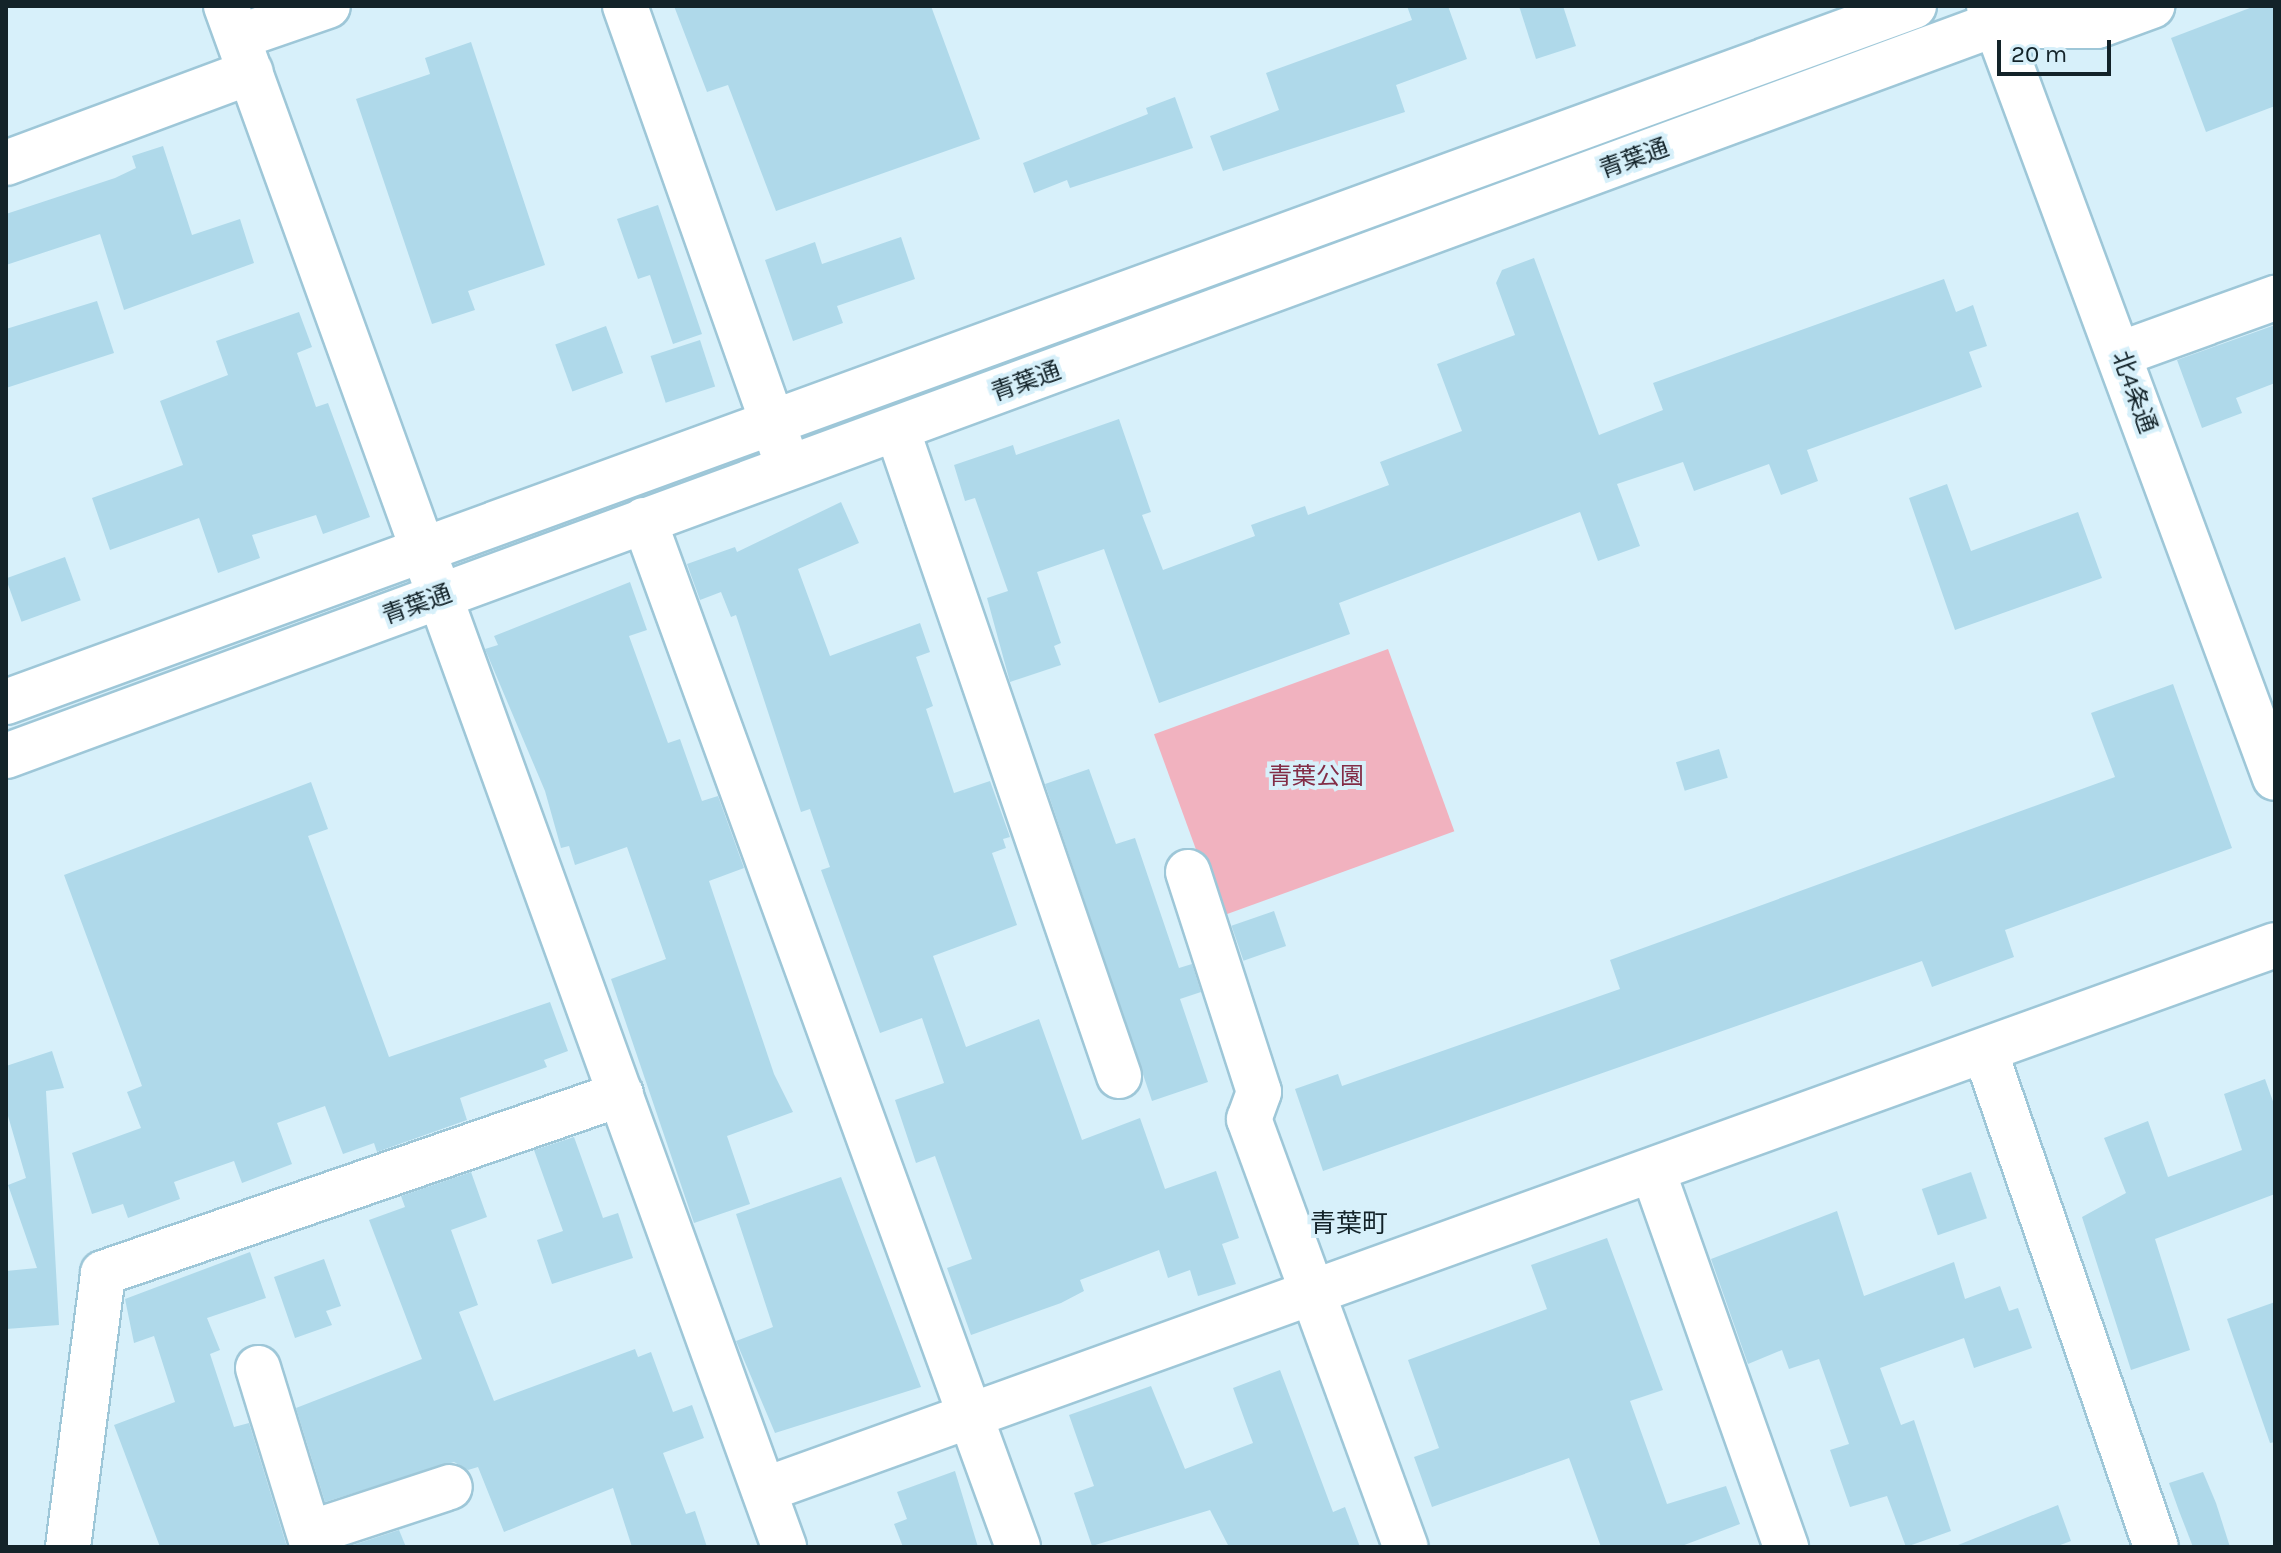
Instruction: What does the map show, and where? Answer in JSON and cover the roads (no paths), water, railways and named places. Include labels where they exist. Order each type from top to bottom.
[{"type":"street","points":[[6,163],[239,38],[328,6]]},
{"type":"street","points":[[625,6],[789,467]]},
{"type":"street","name":"青葉通","points":[[6,702],[1914,6]]},
{"type":"street","name":"青葉通","points":[[6,756],[897,429],[1993,16],[2044,6]]},
{"type":"street","points":[[1993,16],[2097,26],[2152,6]]},
{"type":"street","name":"北4条通","points":[[1993,16],[2271,756]]},
{"type":"street","points":[[239,38],[443,595],[784,1547]]},
{"type":"street","points":[[2120,354],[2275,298]]},
{"type":"street","points":[[897,429],[1119,1076]]},
{"type":"street","points":[[644,520],[1018,1547]]},
{"type":"street","points":[[1188,872],[1259,1092],[1249,1119],[1406,1547]]},
{"type":"street","points":[[764,1490],[1312,1292],[1654,1174],[2275,945]]},
{"type":"street","points":[[1986,1054],[2156,1547]]},
{"type":"street","points":[[68,1547],[103,1273],[621,1094]]},
{"type":"street","points":[[1654,1174],[1786,1547]]},
{"type":"street","points":[[258,1368],[311,1540],[450,1487]]},
{"type":"district","name":"青葉町","points":[[1349,1224]]},
{"type":"park label","name":"青葉公園","points":[[1316,777]]}]
